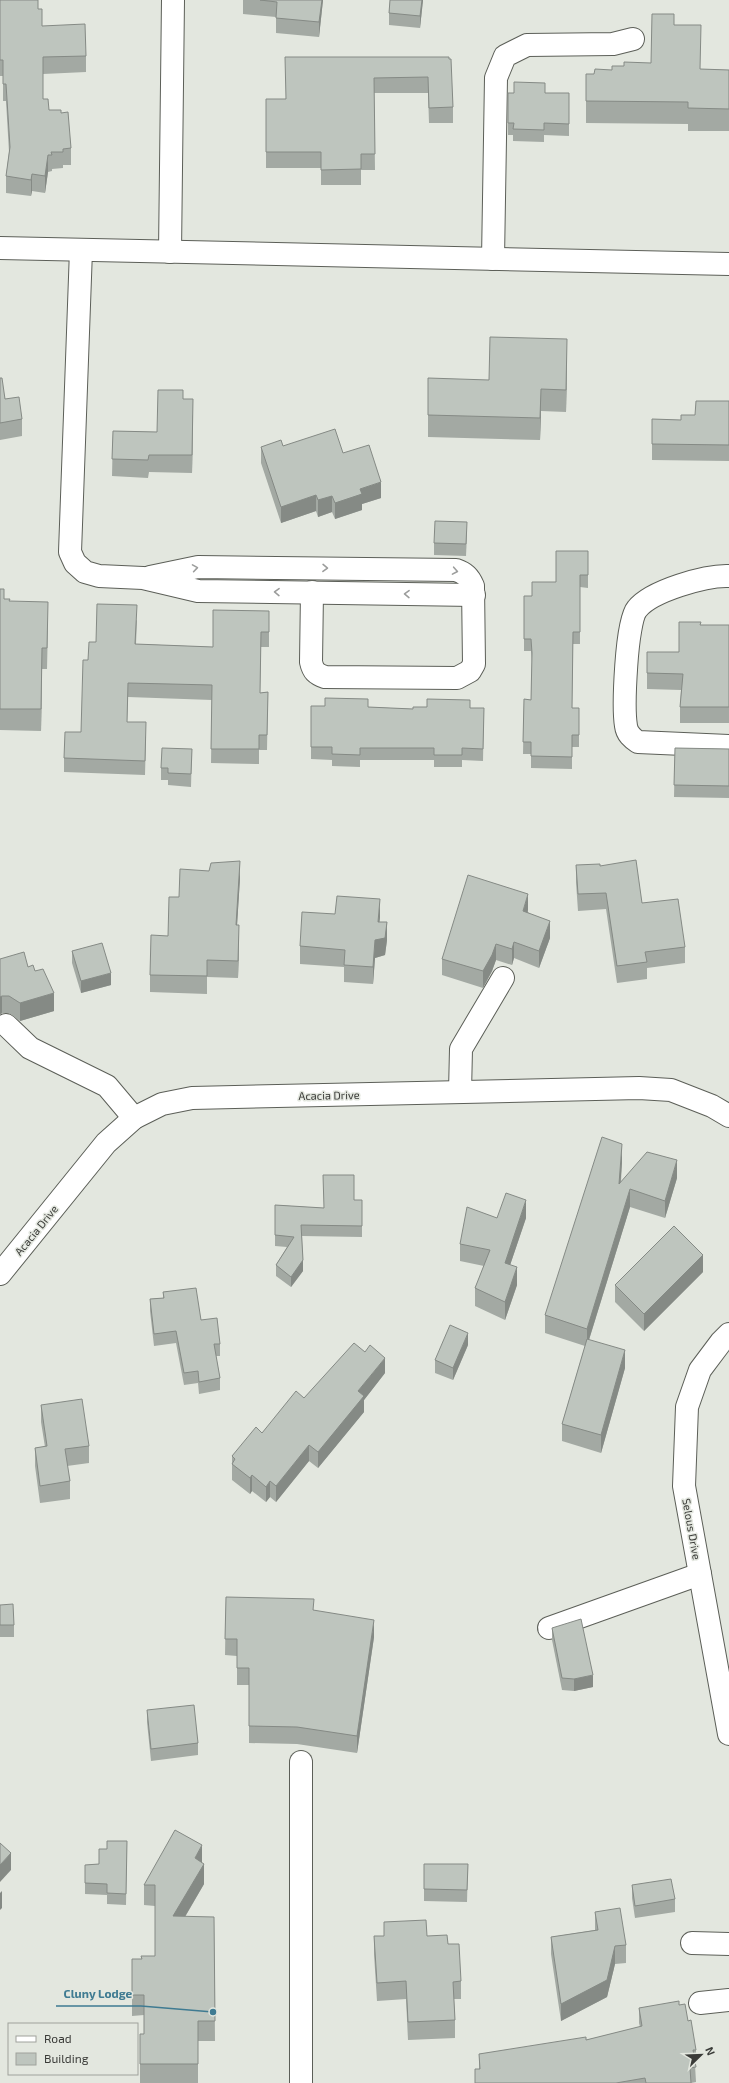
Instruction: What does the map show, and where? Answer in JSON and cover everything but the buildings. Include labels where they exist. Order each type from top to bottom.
[{"type":"street","points":[[170,252],[173,0]]},
{"type":"street","points":[[493,259],[496,78],[505,56],[527,46],[613,44],[633,39]]},
{"type":"street","points":[[0,248],[729,264]]},
{"type":"street","points":[[81,250],[70,552],[75,563],[85,572],[99,576],[143,578],[198,591],[474,595]]},
{"type":"street","points":[[143,578],[198,567],[456,570],[464,573],[470,578],[474,595],[474,664],[465,676],[457,678],[325,677],[318,675],[313,670],[311,662],[312,592]]},
{"type":"street","points":[[729,576],[705,578],[659,594],[642,603],[635,611],[630,630],[625,696],[626,727],[630,737],[638,742],[729,746]]},
{"type":"street","points":[[460,1092],[461,1049],[503,978]]},
{"type":"street","points":[[6,1025],[30,1048],[107,1086],[134,1118]]},
{"type":"street","name":"Acacia Drive","points":[[0,1274],[106,1143],[134,1118],[162,1104],[192,1098],[639,1088],[671,1090],[712,1106],[729,1116]]},
{"type":"street","name":"Selous Drive","points":[[729,1334],[721,1342],[700,1370],[687,1407],[684,1486],[729,1734]]},
{"type":"street","points":[[550,1628],[700,1574]]},
{"type":"street","points":[[301,1762],[301,2083]]},
{"type":"street","points":[[692,1943],[729,1944]]},
{"type":"street","points":[[700,2003],[729,2000]]},
{"type":"place","name":"Cluny Lodge","points":[[213,2012]]}]
